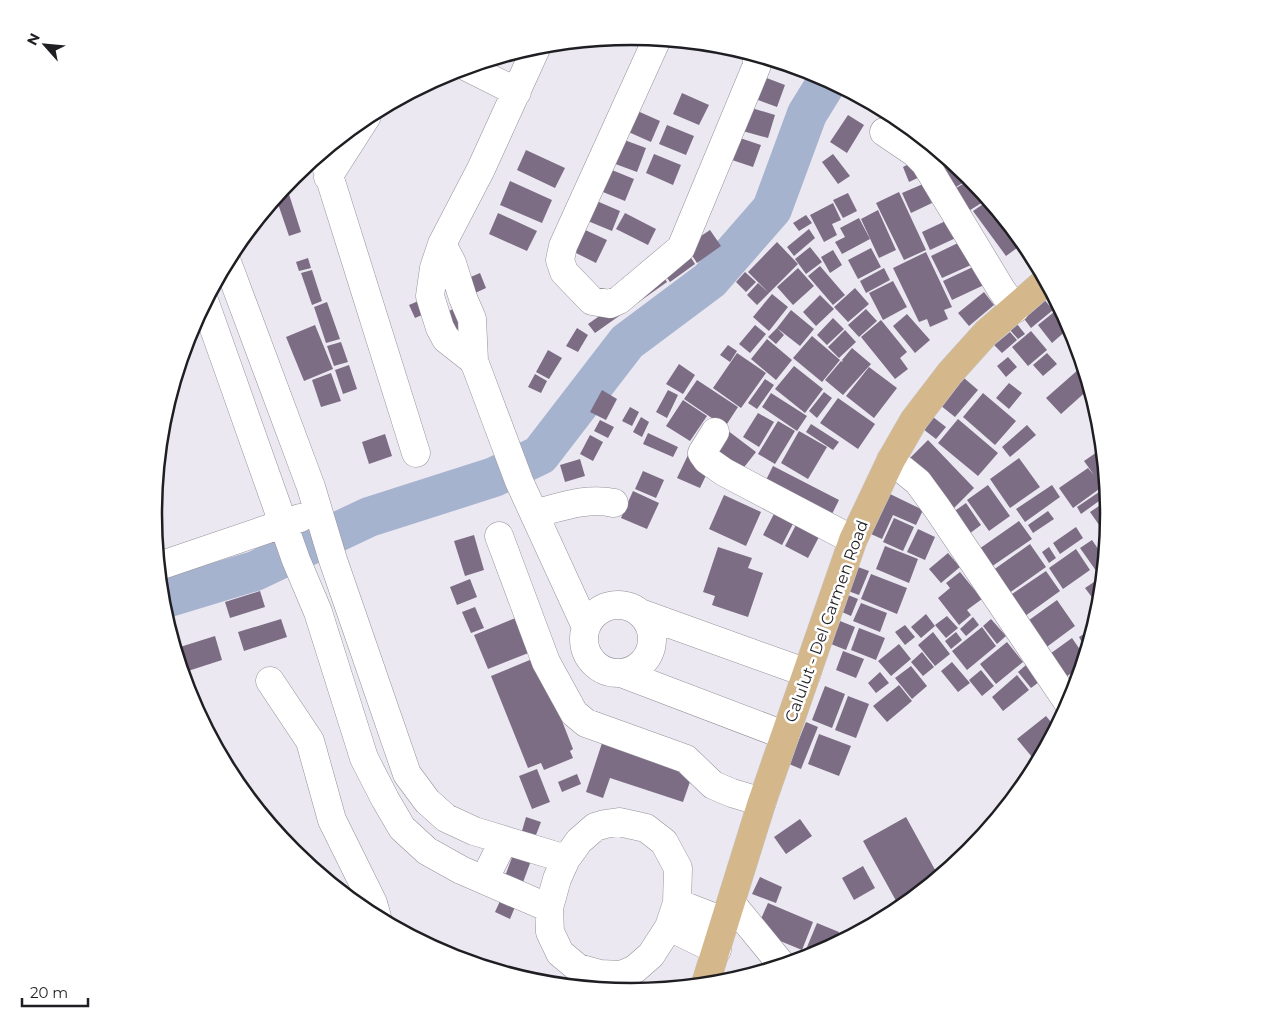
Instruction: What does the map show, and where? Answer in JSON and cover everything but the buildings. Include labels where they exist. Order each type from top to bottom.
[{"type":"main road","name":"Calulut - Del Carmen Road","points":[[708,977],[784,735],[853,540],[891,460],[914,420],[950,373],[986,333],[1041,286]]},
{"type":"street","points":[[654,46],[563,246],[560,260],[564,272],[592,301],[610,304],[619,300],[681,248],[757,62]]},
{"type":"street","points":[[533,56],[481,169],[442,244],[434,268],[430,296],[440,328],[446,339],[474,361],[519,481],[586,627]]},
{"type":"street","points":[[476,72],[517,92]]},
{"type":"street","points":[[884,132],[915,153],[925,163],[1015,309]]},
{"type":"street","points":[[342,145],[325,165],[416,453]]},
{"type":"street","points":[[230,271],[319,515],[407,774],[427,801],[446,818],[474,831],[566,859]]},
{"type":"street","points":[[209,312],[298,565],[318,612],[364,758],[384,800],[402,828],[427,851],[462,870],[549,908]]},
{"type":"street","points":[[715,432],[702,453],[707,460],[724,472],[853,540]]},
{"type":"street","points":[[891,460],[918,482],[1064,696]]},
{"type":"street","points":[[534,514],[587,500],[603,500],[614,503]]},
{"type":"street","points":[[166,564],[285,528],[319,515]]},
{"type":"street","points":[[498,536],[546,662],[574,713],[586,723],[686,759],[713,785],[762,802]]},
{"type":"street","points":[[298,565],[331,554]]},
{"type":"street","points":[[784,735],[621,673],[599,668],[590,660],[585,650],[584,638],[586,627],[596,614],[610,606],[631,607],[640,613],[807,673]]},
{"type":"street","points":[[621,673],[632,670],[641,664],[650,649],[651,633],[647,622],[640,613]]},
{"type":"street","points":[[270,681],[310,742],[332,820],[374,906]]},
{"type":"street","points":[[619,822],[646,828],[664,842],[678,868],[673,915],[651,955],[635,969],[621,975],[600,974],[578,968],[560,953],[550,932],[549,908],[557,879],[566,859],[579,841],[595,827],[605,824],[619,822]]},
{"type":"street","points":[[484,880],[504,840]]},
{"type":"street","points":[[673,915],[729,913],[777,960]]},
{"type":"street","points":[[673,915],[717,950]]},
{"type":"waterway","points":[[171,596],[255,571],[369,517],[494,477],[540,455],[627,342],[710,280],[772,209],[807,114],[824,87]]}]
